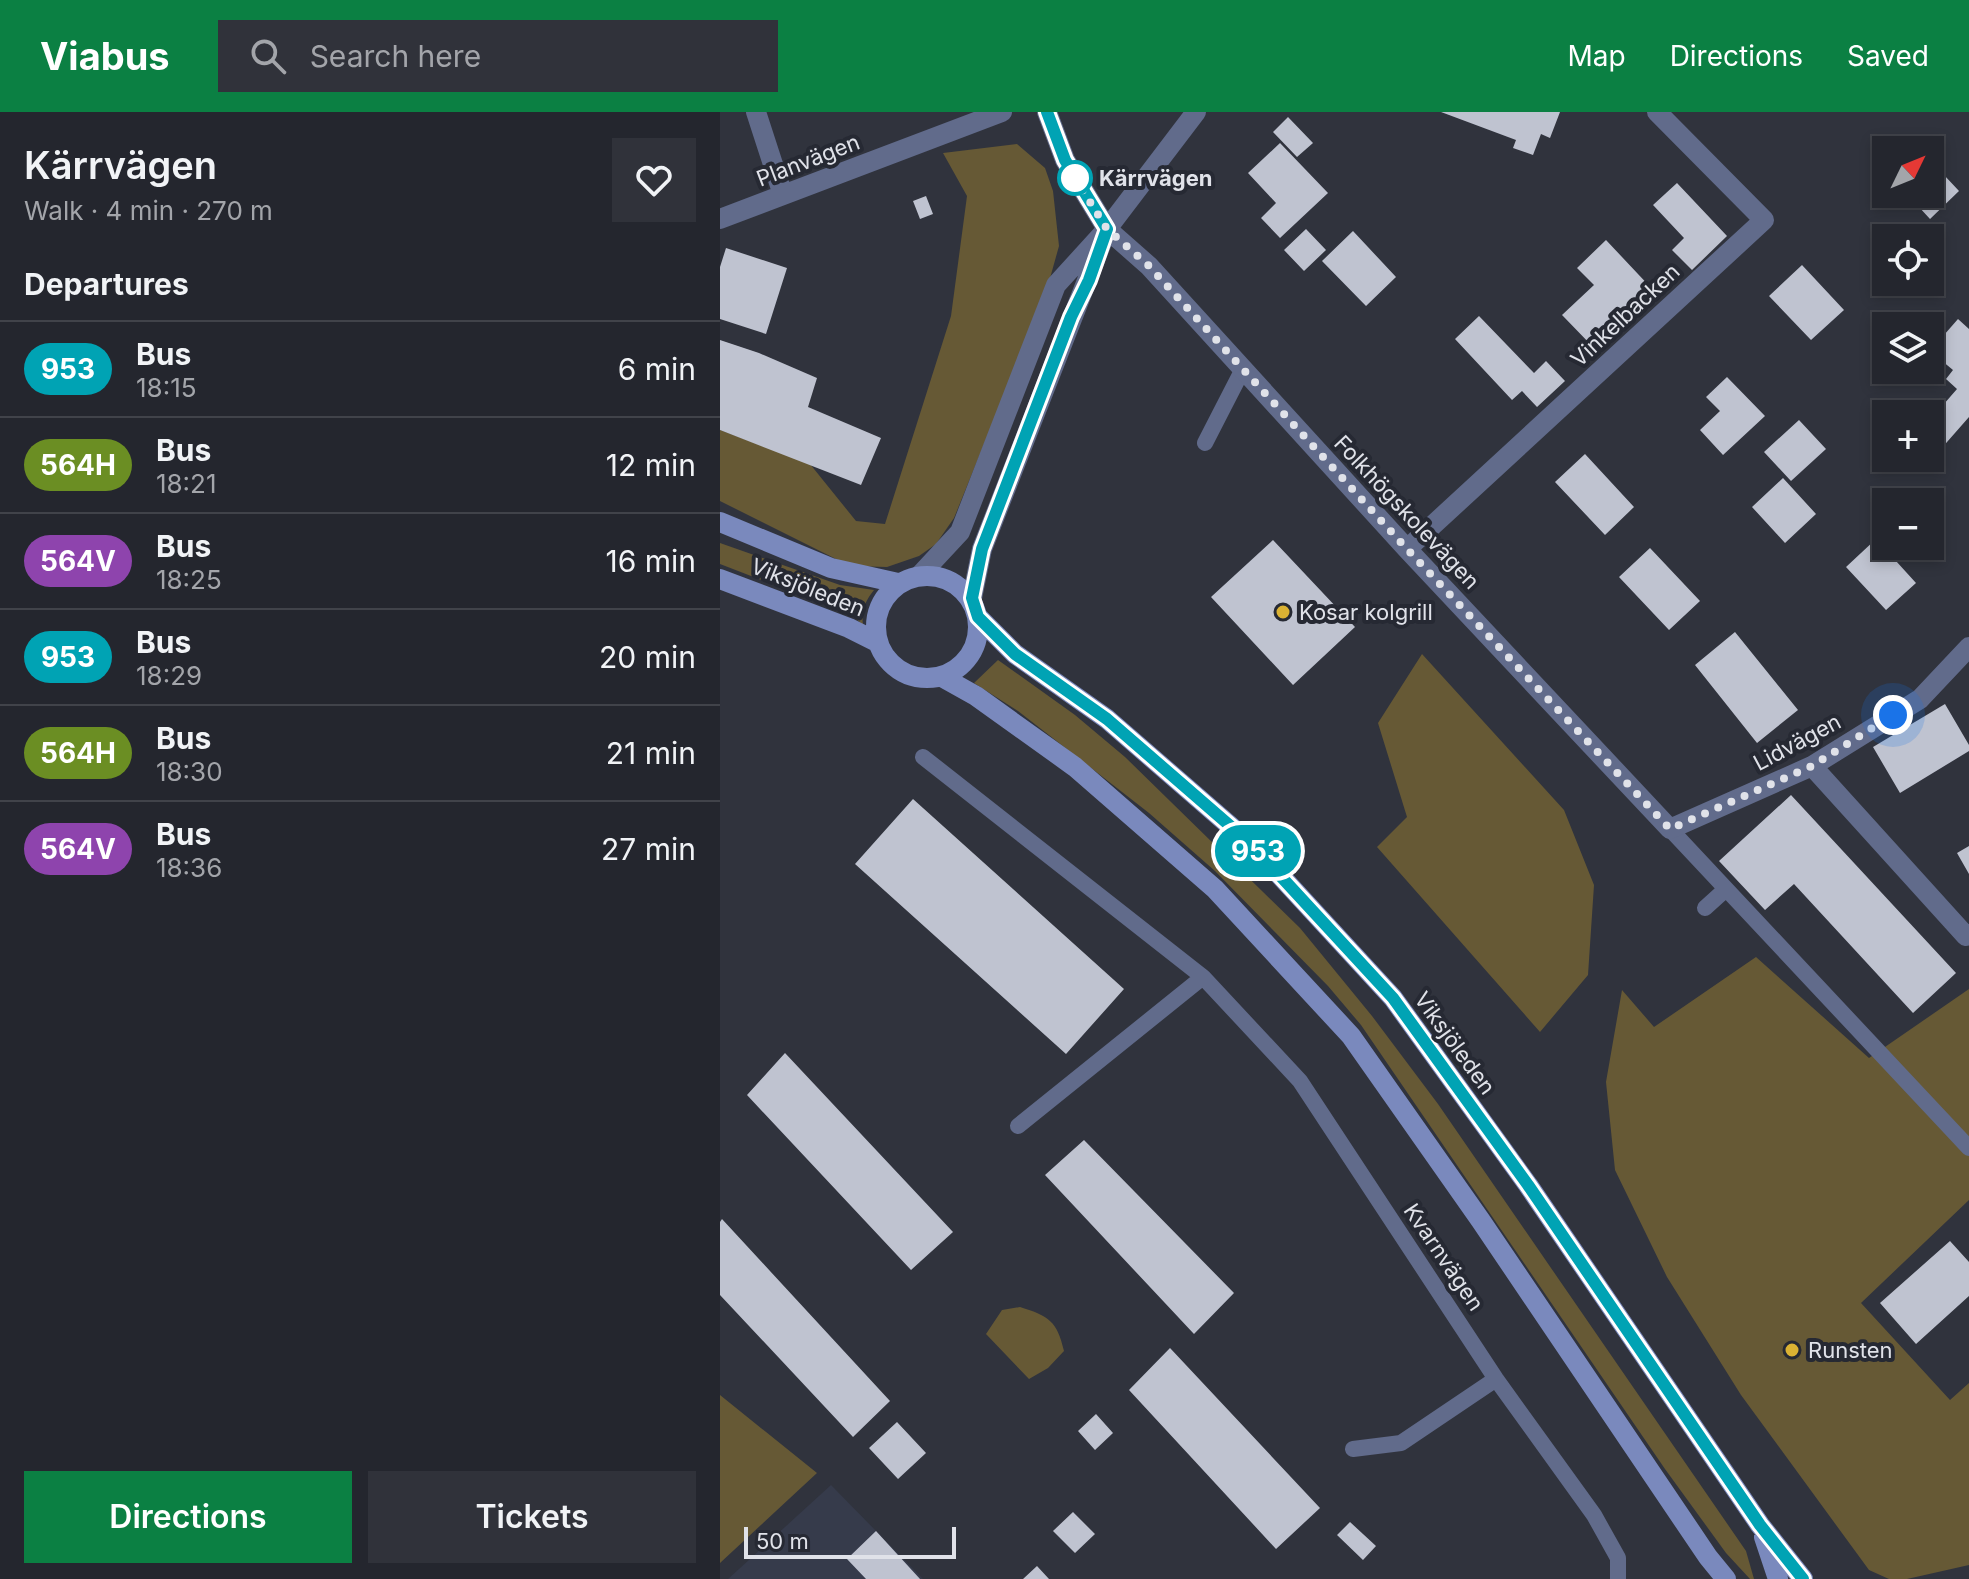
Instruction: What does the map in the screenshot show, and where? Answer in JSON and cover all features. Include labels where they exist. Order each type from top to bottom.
[{"type":"main road","name":"Viksjöleden","points":[[720,522],[831,568],[898,583]]},
{"type":"main road","points":[[920,575],[945,578],[975,608],[978,637],[970,656],[942,677],[928,679],[911,676],[891,665],[877,642],[875,618],[882,601],[898,583],[920,575]]},
{"type":"main road","name":"Viksjöleden","points":[[720,579],[849,628],[877,642]]},
{"type":"main road","name":"Viksjöleden","points":[[975,608],[1015,654],[1107,719],[1251,844],[1393,998],[1528,1185],[1760,1525],[1803,1579]]},
{"type":"main road","points":[[942,677],[976,696],[1075,767],[1204,879],[1351,1036],[1726,1579]]},
{"type":"main road","points":[[1760,1525],[1778,1579]]},
{"type":"main road","points":[[1707,1579],[1708,1557]]},
{"type":"street","points":[[756,112],[783,195]]},
{"type":"street","name":"Planvägen","points":[[720,219],[1002,112]]},
{"type":"street","name":"Folkhögskolevägen","points":[[1047,112],[1065,160],[1107,229],[1149,266],[1407,549],[1670,829]]},
{"type":"street","points":[[920,575],[960,532],[1056,285],[1107,229],[1196,112]]},
{"type":"street","name":"Vinkelbacken","points":[[1407,549],[1764,220],[1657,112]]},
{"type":"street","points":[[975,608],[982,549],[1107,229]]},
{"type":"street","name":"Lidvägen","points":[[1670,829],[1812,766],[1920,699],[1969,647]]},
{"type":"street","points":[[1812,766],[1966,936],[1969,934]]},
{"type":"lane","points":[[1205,443],[1243,369]]},
{"type":"lane","name":"Kvarnvägen","points":[[923,757],[1203,977],[1300,1081],[1496,1379],[1594,1515],[1618,1558],[1618,1579]]},
{"type":"lane","points":[[1670,829],[1969,1148]]},
{"type":"lane","points":[[1705,908],[1726,889]]},
{"type":"lane","points":[[1018,1126],[1203,977]]},
{"type":"lane","points":[[1353,1449],[1401,1443],[1496,1379]]},
{"type":"shaded area","points":[[1017,144],[1045,168],[1053,191],[1059,246],[1047,289],[954,518],[936,544],[919,556],[887,567],[850,566],[720,501],[720,430],[810,464],[856,521],[885,524],[951,316],[967,196],[943,153]]},
{"type":"shaded area","points":[[720,543],[840,585],[874,590],[864,606],[863,625],[852,615],[720,564]]},
{"type":"shaded area","points":[[1422,654],[1564,810],[1594,885],[1588,975],[1540,1032],[1377,847],[1407,817],[1378,723]]},
{"type":"shaded area","points":[[998,660],[1075,715],[1125,757],[1300,928],[1438,1104],[1746,1551],[1754,1579],[1750,1579],[1726,1553],[1665,1469],[1361,1025],[1328,986],[1215,871],[1149,813],[1018,711],[974,683]]},
{"type":"shaded area","points":[[1756,957],[1869,1058],[1969,989],[1969,1200],[1861,1303],[1950,1400],[1969,1383],[1969,1565],[1907,1579],[1889,1579],[1869,1570],[1741,1395],[1667,1277],[1615,1170],[1606,1082],[1622,990],[1654,1027]]},
{"type":"shaded area","points":[[1020,1307],[1038,1313],[1055,1326],[1064,1351],[1048,1368],[1029,1379],[986,1334],[1002,1310]]},
{"type":"shaded area","points":[[720,1395],[817,1473],[720,1563]]},
{"type":"shaded area","points":[[831,1485],[923,1579],[728,1579]]},
{"type":"building","points":[[1441,112],[1560,112],[1550,138],[1541,134],[1533,155],[1513,148],[1516,140]]},
{"type":"building","points":[[1288,117],[1313,143],[1297,157],[1273,132]]},
{"type":"building","points":[[1280,143],[1328,193],[1280,238],[1261,218],[1276,203],[1248,173]]},
{"type":"building","points":[[1944,175],[1959,191],[1944,205]]},
{"type":"building","points":[[1677,183],[1727,236],[1692,270],[1672,250],[1684,238],[1653,205]]},
{"type":"building","points":[[926,196],[933,214],[920,219],[913,201]]},
{"type":"building","points":[[1920,208],[1941,208],[1930,219]]},
{"type":"building","points":[[1306,229],[1326,250],[1304,271],[1284,250]]},
{"type":"building","points":[[1353,231],[1396,277],[1366,306],[1322,261]]},
{"type":"building","points":[[1606,240],[1654,291],[1594,348],[1562,315],[1594,285],[1577,268]]},
{"type":"building","points":[[726,248],[787,268],[766,334],[720,319],[720,267]]},
{"type":"building","points":[[1802,265],[1844,310],[1811,340],[1769,296]]},
{"type":"building","points":[[1479,316],[1534,373],[1546,361],[1565,381],[1537,407],[1522,391],[1512,400],[1455,339]]},
{"type":"building","points":[[1958,319],[1969,329],[1969,417],[1944,445],[1944,404],[1957,389],[1946,379],[1953,370],[1944,363],[1944,335]]},
{"type":"building","points":[[720,340],[817,378],[808,407],[881,438],[861,485],[720,430]]},
{"type":"building","points":[[1727,377],[1765,416],[1723,455],[1700,430],[1720,411],[1706,397]]},
{"type":"building","points":[[1799,420],[1826,449],[1791,481],[1764,452]]},
{"type":"building","points":[[1585,454],[1634,507],[1605,535],[1555,482]]},
{"type":"building","points":[[1783,478],[1816,514],[1785,543],[1752,507]]},
{"type":"building","name":"Kosar kolgrill","points":[[1273,540],[1355,627],[1293,685],[1211,597]]},
{"type":"building","points":[[1872,543],[1872,560],[1895,560],[1916,583],[1886,610],[1846,567]]},
{"type":"building","points":[[1650,548],[1700,601],[1669,630],[1619,577]]},
{"type":"building","points":[[1735,632],[1798,710],[1757,743],[1695,665]]},
{"type":"building","points":[[1945,704],[1969,745],[1969,751],[1900,793],[1873,747]]},
{"type":"building","points":[[1791,795],[1956,973],[1913,1013],[1794,884],[1765,910],[1719,861]]},
{"type":"building","points":[[913,799],[1124,989],[1066,1054],[855,864]]},
{"type":"building","points":[[1969,846],[1969,874],[1957,853]]},
{"type":"building","points":[[785,1053],[953,1232],[911,1270],[747,1095]]},
{"type":"building","points":[[1084,1140],[1234,1293],[1194,1334],[1045,1175]]},
{"type":"building","points":[[722,1219],[890,1401],[853,1437],[720,1295]]},
{"type":"building","points":[[1950,1241],[1969,1262],[1969,1296],[1916,1344],[1880,1303]]},
{"type":"building","points":[[1170,1348],[1320,1508],[1276,1549],[1129,1390]]},
{"type":"building","points":[[1096,1414],[1113,1433],[1095,1450],[1078,1431]]},
{"type":"building","points":[[897,1422],[926,1453],[898,1479],[869,1448]]},
{"type":"building","points":[[1073,1512],[1095,1534],[1075,1553],[1053,1531]]},
{"type":"building","points":[[1350,1522],[1376,1546],[1363,1560],[1337,1535]]},
{"type":"building","points":[[876,1531],[920,1579],[866,1579],[847,1559]]},
{"type":"building","points":[[1037,1566],[1049,1579],[1023,1579]]},
{"type":"bus line","name":"953","points":[[1047,112],[1065,160],[1107,229],[982,549],[972,598],[978,617],[1015,654],[1107,719],[1251,844],[1393,998],[1528,1185],[1760,1525],[1803,1579]]},
{"type":"place","name":"Kärrvägen","points":[[1075,178]]},
{"type":"place","name":"Kosar kolgrill","points":[[1283,612]]},
{"type":"place","name":"Runsten","points":[[1792,1350]]},
{"type":"route","points":[[1075,178],[1107,229],[1149,266],[1407,549],[1670,829],[1812,766],[1893,715]]}]
